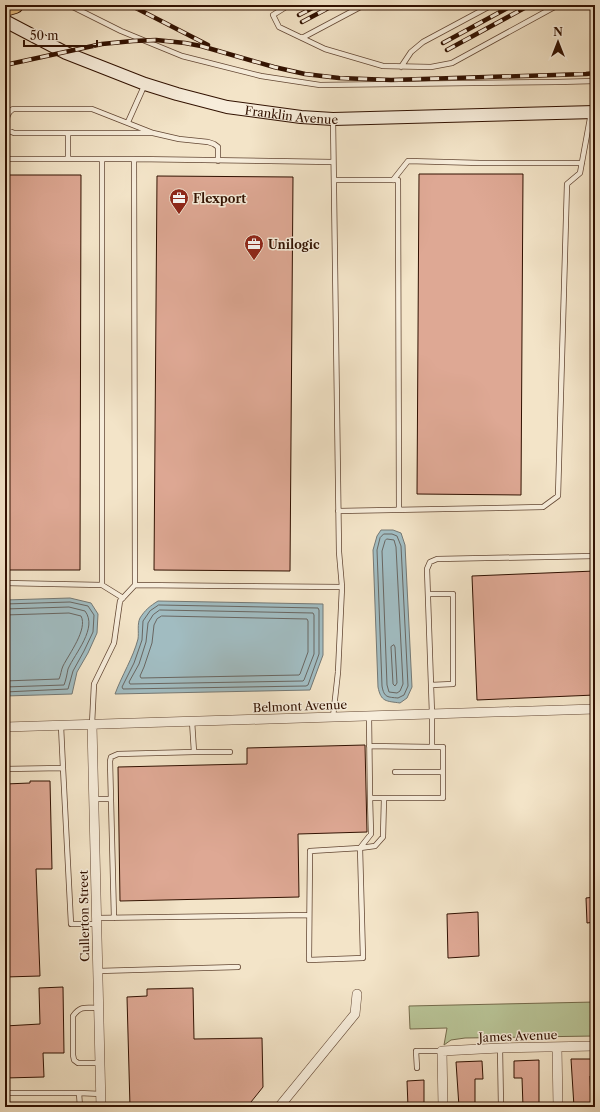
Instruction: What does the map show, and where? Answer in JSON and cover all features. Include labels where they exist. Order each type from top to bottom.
[{"type":"highway","points":[[5,8],[15,5]]},
{"type":"main road","name":"Franklin Avenue","points":[[5,21],[66,53],[145,84],[227,107],[301,118],[332,119],[593,112]]},
{"type":"street","name":"Belmont Avenue","points":[[5,727],[595,709]]},
{"type":"street","name":"Cullerton Street","points":[[92,724],[101,1107]]},
{"type":"street","points":[[280,1107],[355,1014],[357,994]]},
{"type":"street","name":"James Avenue","points":[[442,1051],[595,1046]]},
{"type":"street","points":[[557,1047],[558,1107]]},
{"type":"street","points":[[442,1051],[443,1107]]},
{"type":"lane","points":[[69,5],[121,31],[182,56],[261,76],[320,85],[595,81]]},
{"type":"lane","points":[[289,5],[273,15],[280,27],[325,49],[383,66],[401,67],[431,67],[452,63],[558,5]]},
{"type":"lane","points":[[302,38],[364,5]]},
{"type":"lane","points":[[401,67],[411,52],[423,42],[492,5]]},
{"type":"lane","points":[[128,122],[145,84]]},
{"type":"lane","points":[[153,132],[14,134],[7,130],[7,115],[13,109],[92,109],[153,132],[179,139],[214,144],[218,147],[218,161]]},
{"type":"lane","points":[[338,511],[543,507],[558,496],[567,184],[580,173],[593,112]]},
{"type":"lane","points":[[332,119],[338,552],[342,587],[338,672],[333,717]]},
{"type":"lane","points":[[68,133],[68,159]]},
{"type":"lane","points":[[5,159],[333,162]]},
{"type":"lane","points":[[102,160],[102,585]]},
{"type":"lane","points":[[92,724],[94,684],[114,643],[120,601],[135,585],[134,160]]},
{"type":"lane","points":[[393,180],[408,161],[480,163],[582,162]]},
{"type":"lane","points":[[334,180],[398,180],[399,510]]},
{"type":"lane","points":[[432,747],[427,569],[430,562],[437,559],[595,556]]},
{"type":"lane","points":[[5,583],[102,585],[123,598]]},
{"type":"lane","points":[[135,585],[342,587]]},
{"type":"lane","points":[[428,594],[453,594],[453,684],[431,686]]},
{"type":"lane","points":[[369,716],[371,834],[360,848],[363,958],[309,960],[310,851],[360,848],[375,846],[383,837],[384,798]]},
{"type":"lane","points":[[192,722],[194,752]]},
{"type":"lane","points":[[61,726],[71,924],[114,918],[309,915]]},
{"type":"lane","points":[[369,746],[443,747],[443,798],[370,798]]},
{"type":"lane","points":[[114,918],[110,761],[112,757],[118,754],[230,752]]},
{"type":"lane","points":[[5,769],[63,768]]},
{"type":"lane","points":[[395,772],[443,772]]},
{"type":"lane","points":[[93,799],[111,799]]},
{"type":"lane","points":[[98,971],[238,967]]},
{"type":"lane","points":[[99,1008],[81,1008],[76,1011],[73,1016],[73,1047],[74,1060],[78,1063],[100,1063]]},
{"type":"lane","points":[[500,1048],[501,1107]]},
{"type":"lane","points":[[417,1068],[416,1051],[442,1051]]},
{"type":"lane","points":[[5,1093],[101,1094]]},
{"type":"lane","points":[[79,1093],[80,1107]]},
{"type":"green space","points":[[595,1002],[595,1036],[465,1038],[451,1040],[444,1045],[447,1028],[410,1029],[409,1006]]},
{"type":"water","points":[[381,530],[393,530],[401,533],[405,545],[412,687],[407,698],[400,703],[385,700],[381,696],[378,687],[373,550],[377,536]]},
{"type":"water","points":[[70,598],[91,603],[98,614],[97,633],[77,672],[72,694],[5,696],[5,600]]},
{"type":"water","points":[[158,601],[323,604],[323,655],[310,690],[115,694],[136,646],[139,620],[148,608]]},
{"type":"building","points":[[419,174],[523,174],[521,495],[417,494]]},
{"type":"building","points":[[5,175],[81,175],[80,570],[5,570]]},
{"type":"building","points":[[157,176],[293,177],[290,571],[154,570]]},
{"type":"building","points":[[595,571],[595,695],[477,700],[472,576]]},
{"type":"building","points":[[365,745],[367,832],[298,834],[299,897],[120,901],[118,767],[247,764],[247,748]]},
{"type":"building","points":[[30,781],[50,781],[52,869],[36,869],[40,976],[5,977],[5,784],[30,783]]},
{"type":"building","points":[[595,897],[595,922],[587,923],[586,898]]},
{"type":"building","points":[[478,912],[479,956],[448,958],[447,914]]},
{"type":"building","points":[[63,987],[64,1053],[43,1053],[44,1077],[5,1078],[5,1026],[40,1024],[39,988]]},
{"type":"building","points":[[193,988],[194,1039],[262,1038],[263,1087],[247,1107],[130,1107],[127,997],[147,996],[147,989]]},
{"type":"building","points":[[571,1059],[595,1059],[595,1076],[590,1076],[591,1107],[574,1107]]},
{"type":"building","points":[[539,1060],[539,1107],[523,1107],[522,1078],[514,1078],[514,1061]]},
{"type":"building","points":[[482,1061],[483,1079],[475,1079],[475,1107],[459,1107],[456,1062]]},
{"type":"building","points":[[424,1080],[424,1107],[408,1107],[407,1081]]},
{"type":"railway","points":[[130,5],[208,45]]},
{"type":"railway","points":[[299,15],[318,5]]},
{"type":"railway","points":[[302,22],[334,5]]},
{"type":"railway","points":[[443,43],[513,5]]},
{"type":"railway","points":[[447,50],[530,5]]},
{"type":"railway","points":[[5,65],[102,44],[156,40],[201,46],[274,67],[305,74],[339,78],[391,80],[595,73]]},
{"type":"place","name":"Flexport","points":[[179,215]]},
{"type":"place","name":"Unilogic","points":[[254,261]]}]
